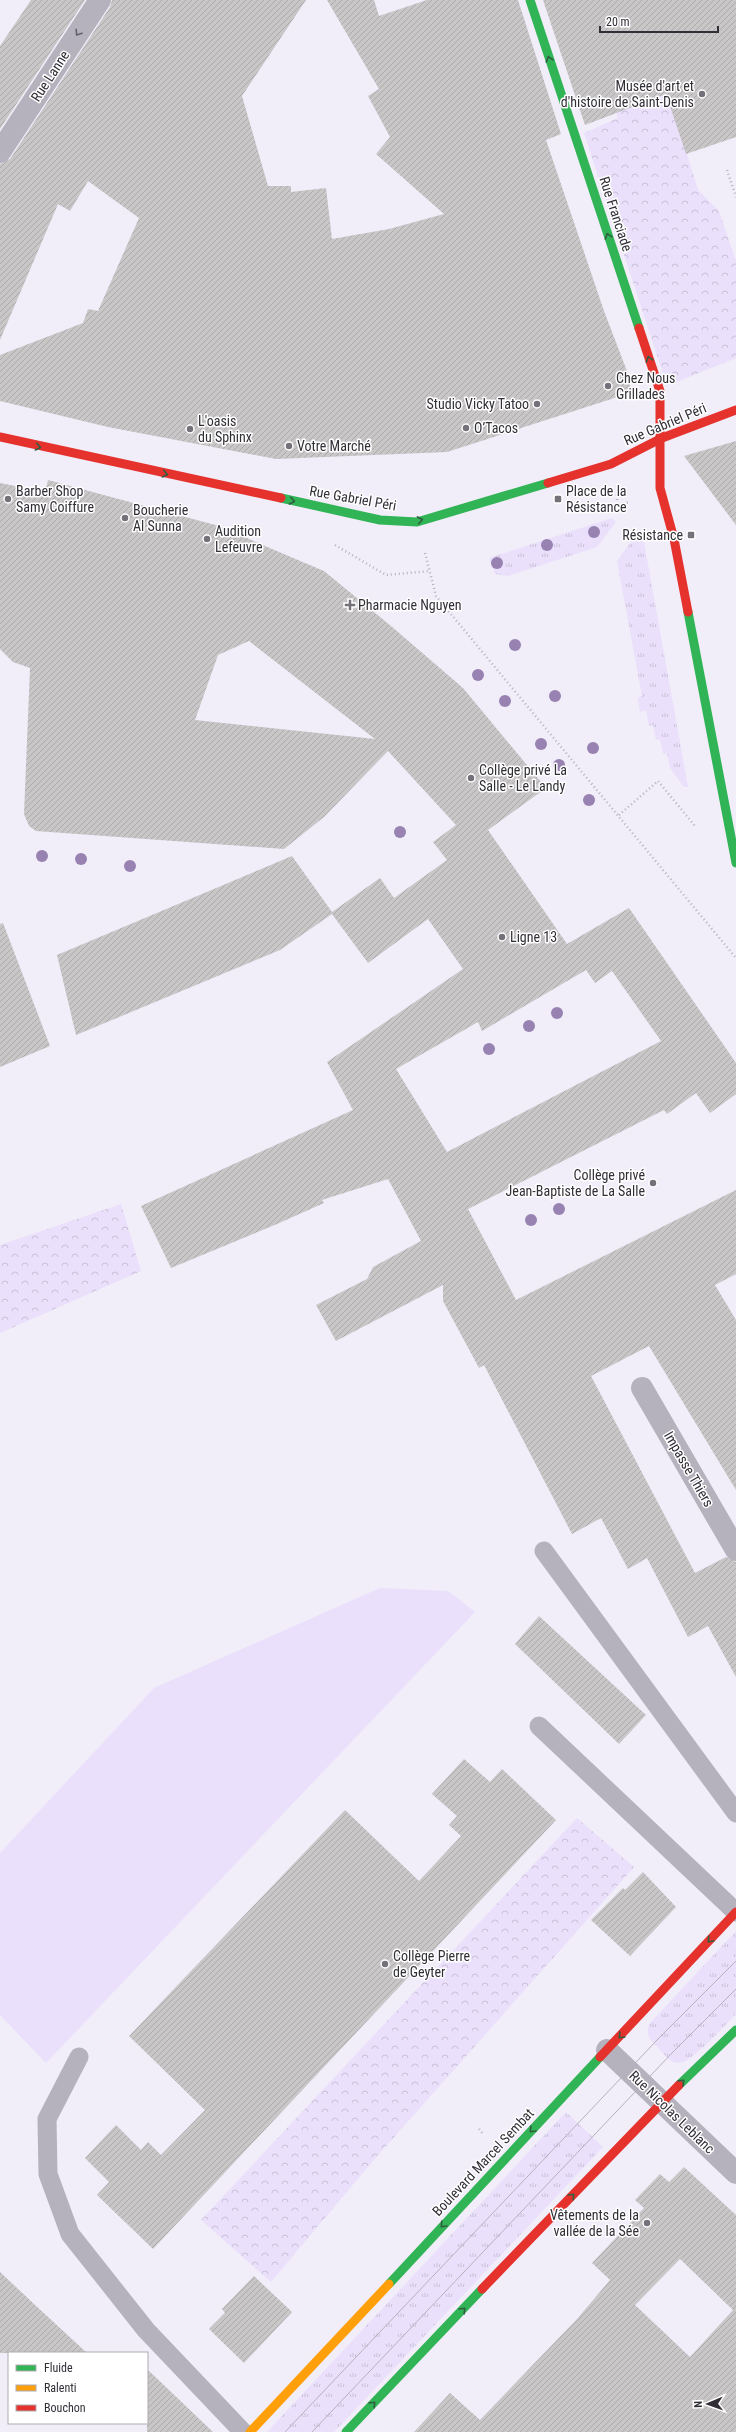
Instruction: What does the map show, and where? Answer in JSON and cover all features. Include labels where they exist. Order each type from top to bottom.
[{"type":"street","name":"Rue Lanne","points":[[0,152],[100,0]]},
{"type":"street","name":"Rue Franciade","points":[[530,0],[660,391],[662,438],[660,488],[674,539],[736,863]]},
{"type":"street","name":"Rue Gabriel Péri","points":[[0,437],[380,520],[417,522],[611,464],[662,438],[736,410]]},
{"type":"street","name":"Impasse Thiers","points":[[642,1388],[736,1550]]},
{"type":"street","name":"Boulevard Marcel Sembat","points":[[250,2432],[736,1912]]},
{"type":"street","points":[[346,2432],[660,2103],[736,2030]]},
{"type":"street","name":"Rue Nicolas Leblanc","points":[[607,2050],[660,2103],[736,2173]]},
{"type":"lane","points":[[544,1551],[736,1813]]},
{"type":"lane","points":[[539,1726],[736,1912]]},
{"type":"lane","points":[[79,2057],[47,2120],[48,2174],[70,2234],[146,2330],[242,2432]]},
{"type":"path","points":[[727,170],[736,197]]},
{"type":"path","points":[[616,492],[617,505],[631,502]]},
{"type":"path","points":[[417,522],[436,596],[620,815],[736,958]]},
{"type":"path","points":[[328,541],[386,575],[430,571]]},
{"type":"path","points":[[620,815],[658,781],[697,829]]},
{"type":"green space","points":[[665,82],[698,190],[719,211],[736,261],[736,358],[667,386],[584,133],[618,118],[611,97]]},
{"type":"green space","points":[[612,518],[616,522],[597,547],[508,576],[495,574],[489,558]]},
{"type":"green space","points":[[636,535],[644,542],[688,787],[684,787],[670,768],[667,753],[663,754],[660,739],[656,740],[653,725],[649,726],[646,710],[640,712],[638,698],[642,696],[617,561]]},
{"type":"green space","points":[[121,1204],[141,1271],[0,1333],[0,1245]]},
{"type":"green space","points":[[380,1588],[448,1591],[475,1612],[46,2063],[0,2015],[0,1853],[154,1688]]},
{"type":"green space","points":[[577,1818],[634,1867],[372,2162],[271,2282],[201,2220]]},
{"type":"green space","points":[[736,1931],[736,2014],[699,2051],[684,2062],[675,2063],[666,2057],[650,2039],[648,2030],[650,2023]]},
{"type":"green space","points":[[566,2112],[603,2147],[334,2432],[267,2432]]},
{"type":"building","points":[[31,0],[85,0],[0,129],[0,46]]},
{"type":"building","points":[[112,0],[306,0],[242,96],[268,186],[291,186],[291,192],[326,188],[332,239],[389,229],[444,214],[376,154],[390,137],[368,96],[379,89],[327,0],[374,0],[379,16],[427,0],[518,0],[561,134],[546,140],[604,311],[630,379],[630,393],[447,452],[276,459],[108,427],[0,401],[0,355],[83,323],[88,309],[98,311],[139,218],[88,181],[70,211],[58,204],[0,340],[0,164],[10,159],[110,7]]},
{"type":"building","points":[[543,0],[736,0],[736,137],[686,154],[666,94],[585,125]]},
{"type":"building","points":[[736,441],[736,525],[684,456]]},
{"type":"building","points":[[48,480],[219,526],[324,571],[391,626],[463,688],[546,788],[488,830],[567,944],[629,908],[736,1063],[736,1094],[710,1113],[696,1093],[667,1114],[664,1110],[468,1209],[516,1300],[736,1190],[736,1274],[715,1285],[736,1320],[736,1490],[649,1346],[591,1376],[695,1573],[726,1557],[736,1562],[736,1677],[708,1626],[688,1637],[647,1558],[628,1569],[601,1518],[572,1534],[484,1365],[479,1368],[443,1301],[443,1285],[336,1341],[316,1305],[367,1279],[373,1267],[421,1241],[388,1179],[322,1200],[324,1203],[171,1268],[141,1206],[353,1110],[327,1062],[463,969],[428,919],[368,963],[332,914],[280,950],[76,1035],[57,955],[292,856],[332,912],[380,878],[394,898],[447,860],[433,842],[456,825],[388,751],[324,817],[284,849],[36,831],[29,826],[24,814],[30,668],[13,662],[0,649],[0,483],[45,492]],"holes":[[[249,641],[375,739],[195,720],[218,655]],[[586,970],[595,983],[612,971],[661,1041],[447,1152],[396,1069],[478,1022],[482,1031]]]},
{"type":"building","points":[[3,923],[50,1046],[0,1067],[0,924]]},
{"type":"building","points":[[539,1616],[646,1715],[619,1744],[515,1644]]},
{"type":"building","points":[[464,1759],[490,1782],[502,1769],[556,1820],[153,2249],[97,2195],[109,2182],[85,2158],[116,2125],[141,2150],[148,2142],[161,2155],[205,2110],[129,2036],[345,1810],[419,1881],[461,1836],[449,1825],[457,1816],[432,1794]]},
{"type":"building","points":[[643,1872],[676,1907],[630,1956],[591,1920],[623,1888],[625,1890]]},
{"type":"building","points":[[684,2167],[736,2215],[736,2432],[414,2432],[450,2393],[480,2420],[577,2319],[610,2280],[592,2263],[644,2208],[635,2200],[660,2174],[669,2182]],"holes":[[[680,2259],[733,2310],[690,2357],[635,2305]]]},
{"type":"building","points":[[0,2272],[86,2352],[8,2352],[0,2353]]},
{"type":"building","points":[[254,2276],[292,2312],[244,2363],[209,2329],[225,2313],[222,2309]]},
{"type":"building","points":[[148,2370],[213,2432],[147,2432]]},
{"type":"tram line","points":[[285,2432],[658,2039],[736,1961]]},
{"type":"tram line","points":[[312,2432],[673,2052],[736,1989]]},
{"type":"traffic: fast","points":[[530,0],[639,328]]},
{"type":"traffic: fast","points":[[281,498],[380,520],[417,522],[548,483]]},
{"type":"traffic: fast","points":[[688,612],[736,863]]},
{"type":"traffic: fast","points":[[679,2085],[736,2030]]},
{"type":"traffic: fast","points":[[389,2284],[600,2057]]},
{"type":"traffic: fast","points":[[346,2432],[482,2289]]},
{"type":"traffic: slow","points":[[250,2432],[389,2284]]},
{"type":"traffic: jam","points":[[639,328],[660,391],[660,488],[674,539],[688,612]]},
{"type":"traffic: jam","points":[[548,483],[611,464],[662,438],[736,410]]},
{"type":"traffic: jam","points":[[0,437],[281,498]]},
{"type":"traffic: jam","points":[[600,2057],[736,1912]]},
{"type":"traffic: jam","points":[[482,2289],[679,2085]]},
{"type":"place","name":"Musée d'art et d'histoire de Saint-Denis","points":[[702,94]]},
{"type":"place","name":"Chez Nous Grillades","points":[[608,386]]},
{"type":"place","name":"Studio Vicky Tatoo","points":[[537,404]]},
{"type":"place","name":"O’Tacos","points":[[466,428]]},
{"type":"place","name":"L'oasis du Sphinx","points":[[190,429]]},
{"type":"place","name":"Votre Marché","points":[[289,446]]},
{"type":"place","name":"Barber Shop Samy Coiffure","points":[[8,499]]},
{"type":"place","name":"Place de la Résistance","points":[[558,499]]},
{"type":"place","name":"Boucherie Al Sunna","points":[[125,518]]},
{"type":"place","name":"Résistance","points":[[691,535]]},
{"type":"place","name":"Audition Lefeuvre","points":[[207,539]]},
{"type":"place","name":"Pharmacie Nguyen","points":[[350,605]]},
{"type":"place","name":"Collège privé La Salle - Le Landy","points":[[471,778]]},
{"type":"place","name":"Ligne 13","points":[[502,937]]},
{"type":"place","name":"Collège privé Jean-Baptiste de La Salle","points":[[653,1183]]},
{"type":"place","name":"Collège Pierre de Geyter","points":[[385,1964]]},
{"type":"place","name":"Vêtements de la vallée de la Sée","points":[[647,2223]]}]
